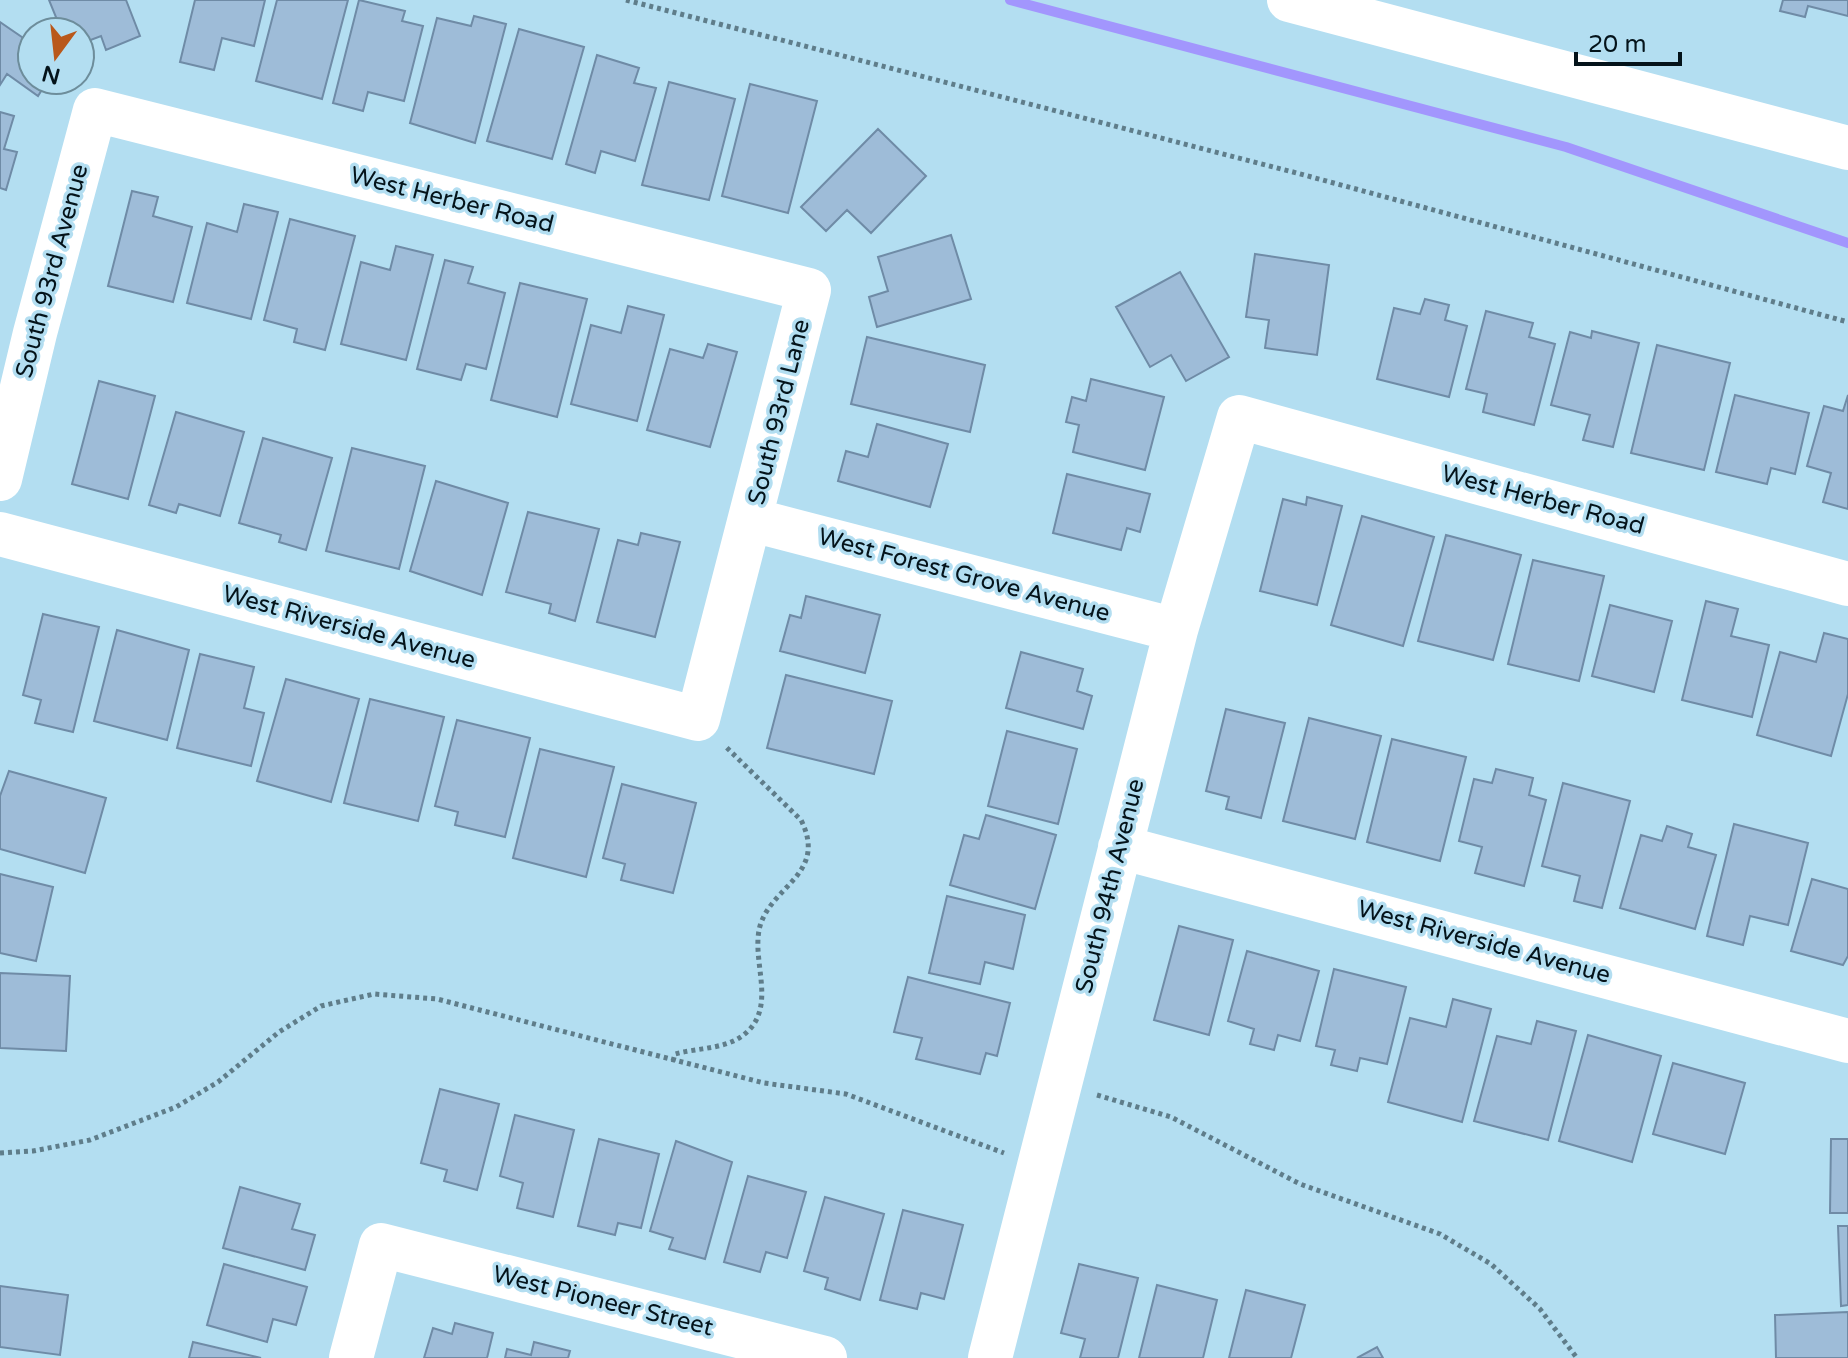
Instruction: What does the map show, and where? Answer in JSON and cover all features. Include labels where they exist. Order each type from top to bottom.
[{"type":"street","points":[[1289,0],[1848,148]]},
{"type":"street","name":"West Herber Road","points":[[95,110],[809,290]]},
{"type":"street","name":"South 93rd Avenue","points":[[0,479],[17,328],[95,110]]},
{"type":"street","name":"South 93rd Lane","points":[[698,719],[752,520],[809,290]]},
{"type":"street","name":"West Herber Road","points":[[1239,417],[1848,584]]},
{"type":"street","name":"South 94th Avenue","points":[[990,1358],[1176,630],[1239,417]]},
{"type":"street","name":"West Forest Grove Avenue","points":[[752,520],[1176,630]]},
{"type":"street","name":"West Riverside Avenue","points":[[0,534],[698,719]]},
{"type":"street","name":"West Riverside Avenue","points":[[1120,847],[1848,1041]]},
{"type":"street","name":"West Pioneer Street","points":[[351,1358],[381,1245],[825,1358]]},
{"type":"path","points":[[626,0],[1293,172],[1848,322]]},
{"type":"path","points":[[673,1061],[675,1054],[730,1043],[748,1032],[757,1020],[761,1000],[760,924],[802,869],[807,858],[809,836],[801,820],[786,804],[698,719]]},
{"type":"path","points":[[0,1153],[33,1151],[90,1140],[176,1107],[250,1059],[290,1025],[321,1006],[347,997],[374,994],[437,999],[800,1091],[846,1094],[1039,1164]]},
{"type":"path","points":[[1059,1085],[1171,1117],[1300,1184],[1440,1234],[1491,1264],[1540,1309],[1577,1358]]},
{"type":"building","points":[[49,0],[126,0],[140,36],[106,50],[101,36],[96,38],[96,16],[56,16]]},
{"type":"building","points":[[195,0],[265,0],[254,46],[222,38],[214,70],[180,62]]},
{"type":"building","points":[[277,0],[348,0],[322,99],[256,81]]},
{"type":"building","points":[[359,0],[405,11],[402,21],[423,26],[404,101],[368,92],[363,111],[333,103]]},
{"type":"building","points":[[1783,0],[1848,0],[1848,16],[1808,6],[1805,17],[1780,11]]},
{"type":"building","points":[[474,16],[506,24],[475,143],[410,123],[437,18],[471,26]]},
{"type":"building","points":[[0,22],[16,33],[16,80],[7,74],[0,85]]},
{"type":"building","points":[[519,29],[584,47],[552,159],[487,141]]},
{"type":"building","points":[[597,55],[639,68],[634,83],[656,88],[635,161],[601,151],[595,173],[566,164]]},
{"type":"building","points":[[669,82],[735,99],[709,200],[642,185]]},
{"type":"building","points":[[750,84],[817,101],[788,213],[722,196]]},
{"type":"building","points":[[0,112],[14,116],[4,149],[17,152],[6,190],[0,188]]},
{"type":"building","points":[[878,129],[926,176],[871,233],[847,210],[826,231],[801,207]]},
{"type":"building","points":[[132,191],[158,197],[153,216],[192,227],[173,302],[108,286]]},
{"type":"building","points":[[244,204],[278,212],[251,319],[187,303],[207,223],[237,232]]},
{"type":"building","points":[[290,219],[355,236],[325,350],[294,342],[297,329],[264,320]]},
{"type":"building","points":[[951,235],[971,299],[877,327],[869,297],[888,291],[878,257]]},
{"type":"building","points":[[396,246],[433,255],[406,360],[341,344],[361,262],[390,270]]},
{"type":"building","points":[[1255,254],[1329,265],[1317,355],[1265,348],[1269,320],[1246,317]]},
{"type":"building","points":[[445,260],[473,267],[468,283],[505,293],[486,369],[466,364],[461,380],[417,369]]},
{"type":"building","points":[[1180,272],[1229,357],[1186,381],[1171,355],[1150,367],[1116,307]]},
{"type":"building","points":[[520,283],[587,299],[557,417],[491,400]]},
{"type":"building","points":[[1425,299],[1449,305],[1445,320],[1467,326],[1449,397],[1377,379],[1394,308],[1420,314]]},
{"type":"building","points":[[628,306],[664,315],[637,421],[571,404],[591,325],[621,333]]},
{"type":"building","points":[[1486,311],[1533,323],[1529,337],[1555,344],[1534,425],[1483,412],[1487,394],[1466,389]]},
{"type":"building","points":[[1592,331],[1639,343],[1613,447],[1583,440],[1590,415],[1551,405],[1570,332],[1591,338]]},
{"type":"building","points":[[867,337],[985,365],[970,432],[851,404]]},
{"type":"building","points":[[708,344],[737,352],[710,447],[647,430],[670,349],[703,358]]},
{"type":"building","points":[[1657,345],[1730,363],[1704,470],[1631,453]]},
{"type":"building","points":[[1091,379],[1164,397],[1145,470],[1073,452],[1079,425],[1066,422],[1072,397],[1086,401]]},
{"type":"building","points":[[99,381],[155,396],[128,499],[72,484]]},
{"type":"building","points":[[1735,395],[1809,413],[1795,474],[1771,468],[1767,484],[1716,472]]},
{"type":"building","points":[[1848,395],[1848,509],[1823,502],[1831,473],[1807,466],[1824,406],[1843,411]]},
{"type":"building","points":[[176,412],[244,432],[220,516],[179,504],[176,513],[149,505]]},
{"type":"building","points":[[877,424],[948,444],[930,507],[838,481],[846,451],[868,457]]},
{"type":"building","points":[[263,438],[332,458],[306,550],[279,542],[281,535],[239,523]]},
{"type":"building","points":[[352,448],[425,466],[399,569],[326,551]]},
{"type":"building","points":[[1067,474],[1150,494],[1140,532],[1127,528],[1121,550],[1053,533]]},
{"type":"building","points":[[436,481],[508,503],[482,595],[410,571]]},
{"type":"building","points":[[1307,497],[1342,506],[1317,605],[1260,591],[1283,499],[1306,505]]},
{"type":"building","points":[[528,512],[599,529],[575,621],[549,613],[551,604],[506,592]]},
{"type":"building","points":[[1362,516],[1434,537],[1403,646],[1331,625]]},
{"type":"building","points":[[641,533],[680,542],[655,637],[597,622],[618,540],[638,545]]},
{"type":"building","points":[[1446,535],[1521,555],[1493,660],[1418,641]]},
{"type":"building","points":[[1533,560],[1604,576],[1579,681],[1508,664]]},
{"type":"building","points":[[806,596],[880,615],[865,673],[780,651],[790,615],[801,618]]},
{"type":"building","points":[[1706,601],[1738,609],[1731,636],[1769,645],[1752,717],[1682,700]]},
{"type":"building","points":[[1610,605],[1672,621],[1654,692],[1592,676]]},
{"type":"building","points":[[43,614],[99,627],[73,732],[35,723],[41,700],[23,695]]},
{"type":"building","points":[[117,630],[189,650],[167,740],[94,721]]},
{"type":"building","points":[[1824,633],[1848,639],[1848,694],[1831,756],[1757,735],[1780,652],[1816,662]]},
{"type":"building","points":[[1021,652],[1083,669],[1077,691],[1092,696],[1083,729],[1006,708]]},
{"type":"building","points":[[200,654],[254,667],[244,708],[264,713],[251,766],[177,748]]},
{"type":"building","points":[[786,675],[892,701],[874,774],[767,748]]},
{"type":"building","points":[[286,679],[359,699],[331,802],[257,781]]},
{"type":"building","points":[[370,699],[444,717],[418,821],[344,803]]},
{"type":"building","points":[[1226,709],[1285,723],[1261,818],[1226,809],[1229,797],[1206,791]]},
{"type":"building","points":[[1309,718],[1381,736],[1355,839],[1283,821]]},
{"type":"building","points":[[457,720],[530,738],[505,837],[455,825],[458,812],[435,806]]},
{"type":"building","points":[[1007,731],[1077,749],[1058,824],[988,806]]},
{"type":"building","points":[[1392,739],[1466,757],[1440,861],[1367,842]]},
{"type":"building","points":[[540,749],[614,767],[586,877],[513,858]]},
{"type":"building","points":[[1496,769],[1533,778],[1529,795],[1546,800],[1524,886],[1475,873],[1482,847],[1459,841],[1474,779],[1492,783]]},
{"type":"building","points":[[9,771],[106,798],[85,873],[0,849],[0,796]]},
{"type":"building","points":[[1563,783],[1630,801],[1602,908],[1574,901],[1580,876],[1542,866]]},
{"type":"building","points":[[622,784],[696,803],[673,893],[621,880],[625,864],[603,858]]},
{"type":"building","points":[[986,815],[1056,835],[1035,909],[950,885],[964,835],[979,839]]},
{"type":"building","points":[[1734,824],[1808,843],[1788,925],[1750,916],[1743,945],[1707,936]]},
{"type":"building","points":[[1667,826],[1692,834],[1688,847],[1716,855],[1695,929],[1620,908],[1641,835],[1662,841]]},
{"type":"building","points":[[0,874],[53,887],[36,961],[0,953]]},
{"type":"building","points":[[1812,879],[1848,889],[1848,956],[1843,965],[1791,951]]},
{"type":"building","points":[[947,896],[1025,915],[1013,969],[985,962],[980,984],[929,973]]},
{"type":"building","points":[[1179,926],[1233,940],[1209,1035],[1154,1020]]},
{"type":"building","points":[[1247,951],[1319,971],[1300,1041],[1278,1035],[1274,1050],[1250,1044],[1254,1029],[1228,1021]]},
{"type":"building","points":[[1334,969],[1406,987],[1387,1064],[1360,1058],[1357,1071],[1331,1065],[1335,1050],[1316,1046]]},
{"type":"building","points":[[0,973],[70,976],[66,1051],[0,1048]]},
{"type":"building","points":[[908,977],[1010,1003],[997,1056],[986,1053],[980,1074],[916,1059],[922,1038],[894,1032]]},
{"type":"building","points":[[1453,999],[1491,1009],[1462,1122],[1388,1102],[1410,1018],[1446,1027]]},
{"type":"building","points":[[1537,1021],[1576,1031],[1548,1140],[1474,1121],[1497,1036],[1531,1044]]},
{"type":"building","points":[[1588,1035],[1661,1056],[1632,1162],[1559,1141]]},
{"type":"building","points":[[1673,1063],[1745,1083],[1725,1154],[1653,1134]]},
{"type":"building","points":[[440,1089],[499,1104],[477,1190],[444,1181],[447,1170],[421,1163]]},
{"type":"building","points":[[515,1115],[574,1130],[553,1217],[517,1208],[523,1183],[500,1176]]},
{"type":"building","points":[[599,1139],[659,1154],[641,1228],[618,1223],[615,1235],[578,1226]]},
{"type":"building","points":[[1831,1139],[1848,1139],[1848,1213],[1830,1213]]},
{"type":"building","points":[[676,1141],[732,1162],[705,1259],[669,1249],[673,1238],[650,1231]]},
{"type":"building","points":[[748,1176],[806,1192],[787,1258],[766,1252],[760,1272],[724,1262]]},
{"type":"building","points":[[240,1187],[300,1204],[292,1229],[315,1235],[305,1270],[223,1248]]},
{"type":"building","points":[[825,1197],[884,1214],[860,1300],[825,1289],[828,1278],[804,1271]]},
{"type":"building","points":[[903,1210],[963,1225],[944,1299],[921,1293],[917,1309],[880,1300]]},
{"type":"building","points":[[1838,1226],[1848,1226],[1848,1305],[1841,1306]]},
{"type":"building","points":[[224,1264],[307,1287],[296,1325],[273,1319],[267,1342],[207,1325]]},
{"type":"building","points":[[1079,1264],[1138,1278],[1118,1358],[1080,1358],[1085,1339],[1061,1333]]},
{"type":"building","points":[[1157,1285],[1217,1300],[1203,1358],[1139,1358]]},
{"type":"building","points":[[0,1286],[68,1295],[60,1355],[0,1347]]},
{"type":"building","points":[[1246,1290],[1305,1305],[1291,1358],[1229,1358]]},
{"type":"building","points":[[1848,1312],[1848,1358],[1776,1358],[1775,1315]]},
{"type":"building","points":[[455,1323],[493,1333],[487,1358],[424,1358],[433,1328],[452,1334]]},
{"type":"building","points":[[193,1342],[261,1358],[189,1358]]},
{"type":"building","points":[[534,1342],[570,1351],[568,1358],[505,1358],[507,1349],[531,1355]]},
{"type":"building","points":[[1377,1347],[1383,1358],[1357,1358]]},
{"type":"waterway","points":[[1010,0],[1566,147],[1848,243]]}]
